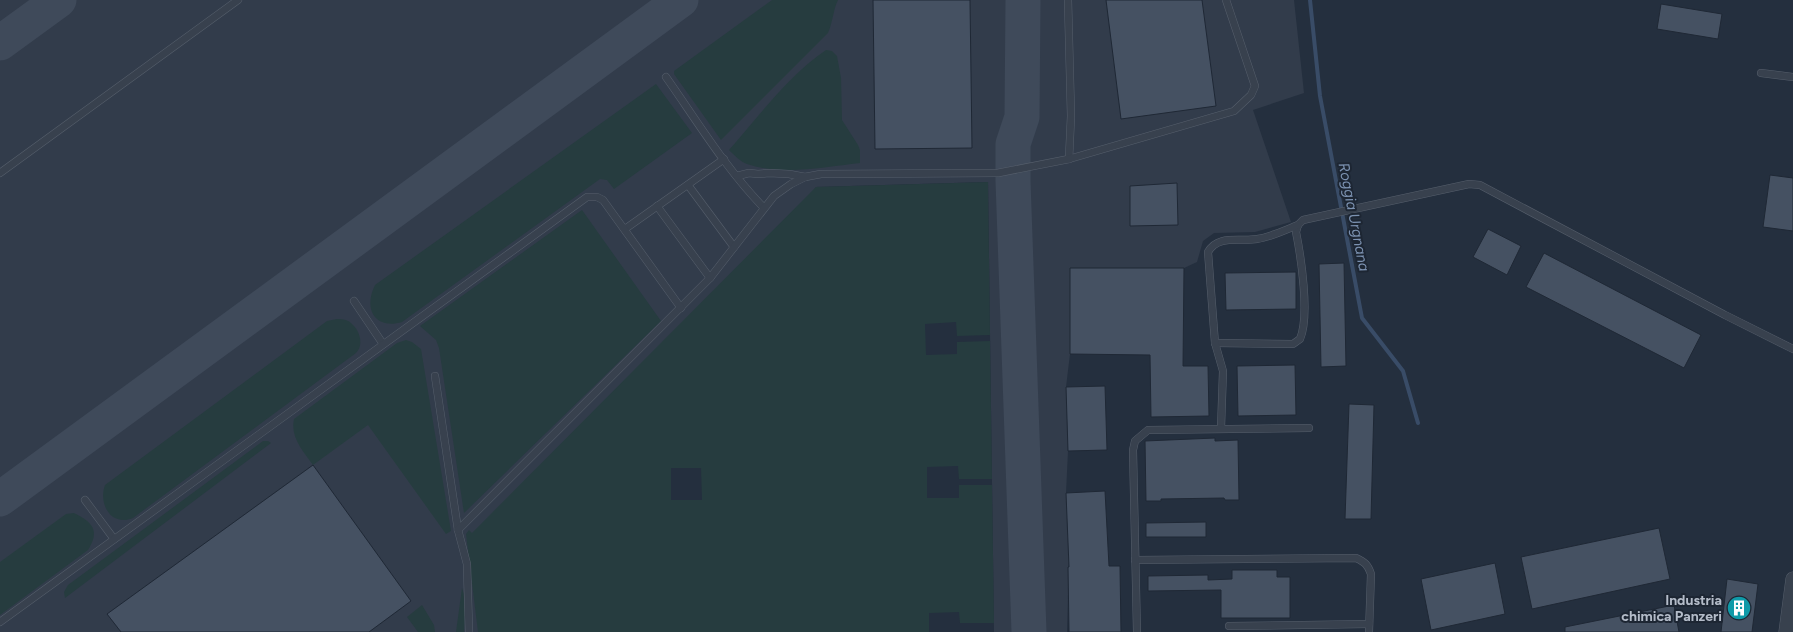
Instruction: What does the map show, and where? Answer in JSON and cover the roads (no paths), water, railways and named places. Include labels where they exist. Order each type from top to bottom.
[{"type":"street","points":[[1786,632],[1793,579]]},
{"type":"lane","points":[[0,173],[238,0]]},
{"type":"lane","points":[[1068,0],[1071,90],[1069,159]]},
{"type":"lane","points":[[458,530],[710,278],[764,208],[781,191],[805,177],[821,174],[998,173],[1069,159],[1234,111],[1251,95],[1255,86],[1226,0]]},
{"type":"lane","points":[[1761,73],[1793,77]]},
{"type":"lane","points":[[666,77],[724,159],[749,192],[764,208]]},
{"type":"lane","points":[[625,229],[724,159]]},
{"type":"lane","points":[[737,176],[749,173],[769,173],[805,177]]},
{"type":"lane","points":[[1221,428],[1223,370],[1215,343],[1208,252],[1212,245],[1224,240],[1259,239],[1298,225],[1303,220],[1351,208],[1469,184],[1480,185],[1793,349]]},
{"type":"lane","points":[[688,185],[734,247]]},
{"type":"lane","points":[[0,622],[587,197],[597,196],[603,200],[681,308]]},
{"type":"lane","points":[[657,206],[710,278]]},
{"type":"lane","points":[[1215,343],[1293,344],[1300,339],[1304,316],[1302,279],[1296,232],[1298,225]]},
{"type":"lane","points":[[354,301],[383,344]]},
{"type":"lane","points":[[435,376],[458,530],[467,564],[469,632]]},
{"type":"lane","points":[[1137,632],[1132,450],[1135,441],[1148,430],[1309,428]]},
{"type":"lane","points":[[85,500],[114,539]]},
{"type":"lane","points":[[1135,560],[1356,558],[1364,561],[1368,566],[1370,574],[1369,632]]},
{"type":"lane","points":[[1230,626],[1369,624]]},
{"type":"waterway","name":"Roggia Urgnana","points":[[1310,0],[1320,96],[1362,318],[1403,371],[1418,423]]},
{"type":"place","name":"Industria chimica Panzeri","points":[[1739,608]]}]
